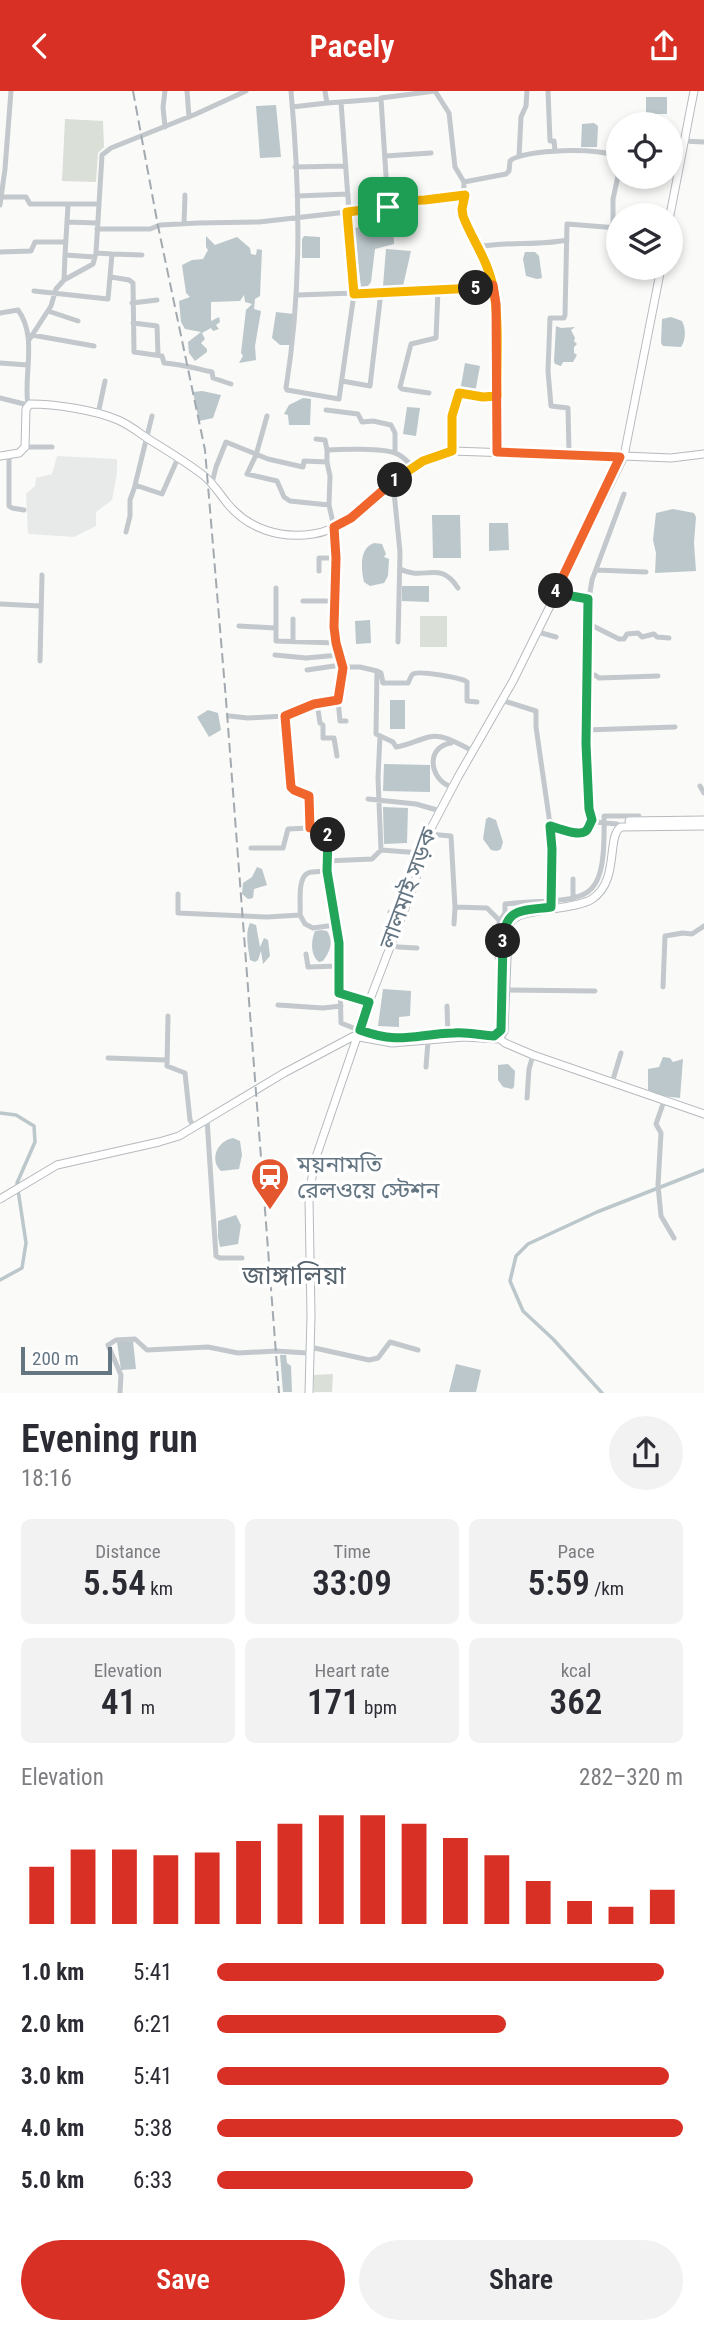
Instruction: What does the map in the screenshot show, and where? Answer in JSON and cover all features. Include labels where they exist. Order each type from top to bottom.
[{"type":"main road","points":[[683,139],[694,91]]},
{"type":"main road","name":"লালমাই সড়ক","points":[[502,700],[623,455],[659,280]]},
{"type":"main road","points":[[4,456],[19,453],[24,447],[26,408],[29,405],[47,405],[98,414],[122,421],[178,458],[212,483],[237,513],[265,531],[303,535],[315,534],[351,518],[413,467],[452,451],[679,456],[704,454]]},
{"type":"main road","name":"লালমাই সড়ক","points":[[420,853],[472,751],[538,632],[556,593]]},
{"type":"main road","name":"লালমাই সড়ক","points":[[307,1392],[307,1181],[315,1147],[357,1033],[365,1001],[401,916],[434,809],[472,751]]},
{"type":"main road","points":[[505,922],[551,906],[581,901],[595,893],[608,869],[610,834],[617,824],[704,820]]},
{"type":"main road","points":[[551,906],[583,904],[600,893],[612,867],[615,834],[621,827],[704,826]]},
{"type":"main road","points":[[0,1199],[57,1165],[168,1140],[192,1123],[207,1119],[357,1033],[393,1041],[422,1040],[447,1032],[502,1037],[505,1031],[502,960],[505,922]]},
{"type":"main road","points":[[497,1037],[501,1030],[505,922]]},
{"type":"main road","points":[[497,1037],[533,1055],[704,1114]]},
{"type":"street","points":[[0,205],[11,91]]},
{"type":"street","points":[[165,91],[165,127]]},
{"type":"street","points":[[187,91],[189,117]]},
{"type":"street","points":[[30,337],[48,311],[64,280],[93,264],[96,255],[102,155],[111,148],[246,91]]},
{"type":"street","points":[[290,91],[298,218],[298,295],[287,390],[339,398],[354,294],[341,102]]},
{"type":"street","points":[[325,91],[327,103]]},
{"type":"street","points":[[292,107],[436,91],[449,113],[455,167],[464,182],[463,216],[479,247],[493,285],[496,304],[497,452]]},
{"type":"street","points":[[519,156],[521,117],[526,106],[527,91]]},
{"type":"street","points":[[548,91],[550,141],[554,141],[555,151]]},
{"type":"street","points":[[67,222],[150,229],[160,225],[259,222],[388,207],[381,96]]},
{"type":"street","points":[[2,109],[10,109]]},
{"type":"street","points":[[683,143],[704,142]]},
{"type":"street","points":[[464,182],[506,174],[510,161],[519,156],[555,151],[606,152]]},
{"type":"street","points":[[385,156],[431,153]]},
{"type":"street","points":[[295,166],[346,166]]},
{"type":"street","points":[[297,197],[348,194]]},
{"type":"street","points":[[184,224],[185,195]]},
{"type":"street","points":[[387,201],[465,195]]},
{"type":"street","points":[[1,197],[26,197],[33,204],[99,204]]},
{"type":"street","points":[[64,280],[68,205]]},
{"type":"street","points":[[565,453],[568,408],[551,406],[548,372],[550,318],[564,318],[565,315],[567,224],[606,227]]},
{"type":"street","points":[[479,247],[512,243],[549,244],[567,240]]},
{"type":"street","points":[[0,251],[31,251],[35,242],[39,241],[65,242]]},
{"type":"street","points":[[34,291],[108,299],[112,254]]},
{"type":"street","points":[[65,255],[142,255]]},
{"type":"street","points":[[111,277],[132,281],[134,352],[158,354],[162,356],[164,363],[182,363],[189,369],[212,372],[213,378],[231,384]]},
{"type":"street","points":[[298,295],[438,290],[493,285]]},
{"type":"street","points":[[429,393],[400,387],[411,344],[436,338],[438,290]]},
{"type":"street","points":[[342,381],[370,386],[381,292]]},
{"type":"street","points":[[132,303],[157,300]]},
{"type":"street","points":[[0,313],[13,310],[19,312],[25,320],[30,337],[29,405],[0,398]]},
{"type":"street","points":[[48,311],[78,321]]},
{"type":"street","points":[[133,323],[157,326],[158,354]]},
{"type":"street","points":[[30,337],[94,347]]},
{"type":"street","points":[[0,363],[28,365]]},
{"type":"street","points":[[98,414],[105,381]]},
{"type":"street","points":[[452,451],[452,416],[458,394],[497,396]]},
{"type":"street","points":[[326,410],[358,414],[362,422],[373,421],[391,425],[395,433],[395,452]]},
{"type":"street","points":[[126,532],[130,500],[152,416]]},
{"type":"street","points":[[267,416],[256,454],[247,471],[249,475],[277,481],[284,497],[290,502],[329,505]]},
{"type":"street","points":[[316,439],[325,440],[330,476],[329,505],[336,558],[336,643],[342,666],[338,700],[340,721],[346,721]]},
{"type":"street","points":[[212,483],[226,442],[256,454],[303,467],[304,461],[327,462]]},
{"type":"street","points":[[24,447],[52,447]]},
{"type":"street","points":[[327,450],[395,452],[413,467]]},
{"type":"street","points":[[4,456],[9,506],[24,510]]},
{"type":"street","points":[[135,486],[162,494],[178,458]]},
{"type":"street","points":[[393,482],[399,530],[398,642]]},
{"type":"street","points":[[550,826],[583,832],[592,820],[589,809],[586,730],[588,599],[624,494]]},
{"type":"street","points":[[319,571],[319,558],[336,558]]},
{"type":"street","points":[[400,569],[412,574],[447,575],[458,588]]},
{"type":"street","points":[[596,570],[646,572]]},
{"type":"street","points":[[40,661],[42,575]]},
{"type":"street","points":[[276,588],[276,641],[336,643]]},
{"type":"street","points":[[556,593],[588,599]]},
{"type":"street","points":[[303,601],[336,601]]},
{"type":"street","points":[[0,604],[41,606]]},
{"type":"street","points":[[293,619],[293,642]]},
{"type":"street","points":[[587,623],[619,639],[625,639],[627,634],[638,633],[642,636],[654,633],[657,637],[668,638]]},
{"type":"street","points":[[239,625],[275,628]]},
{"type":"street","points":[[538,632],[556,637]]},
{"type":"street","points":[[275,655],[340,655]]},
{"type":"street","points":[[307,670],[359,667],[381,673],[383,683],[408,683],[416,673],[463,678],[467,682],[467,701],[477,702]]},
{"type":"street","points":[[377,671],[375,733],[397,747],[414,744],[432,736],[472,751]]},
{"type":"street","points":[[586,676],[658,676]]},
{"type":"street","points":[[229,716],[285,716],[317,703],[338,700]]},
{"type":"street","points":[[502,700],[537,714],[537,739],[552,849],[551,906]]},
{"type":"street","points":[[317,703],[320,723],[323,725],[323,738],[334,738],[337,756]]},
{"type":"street","points":[[285,716],[291,787],[309,796],[310,828]]},
{"type":"street","points":[[586,730],[676,727]]},
{"type":"street","points":[[327,861],[372,859],[381,850],[380,736]]},
{"type":"street","points":[[449,786],[436,775],[433,760],[437,749],[443,744],[454,743]]},
{"type":"street","points":[[700,786],[704,793]]},
{"type":"street","points":[[368,799],[434,809]]},
{"type":"street","points":[[505,922],[505,904],[551,906],[589,893],[599,878],[603,861],[604,816],[639,816],[640,821]]},
{"type":"street","points":[[592,820],[617,824]]},
{"type":"street","points":[[251,848],[283,848],[288,829],[310,828],[328,833],[327,871],[339,943],[339,993],[343,1025],[357,1033]]},
{"type":"street","points":[[428,834],[451,836],[454,924]]},
{"type":"street","points":[[381,850],[420,853]]},
{"type":"street","points":[[327,871],[304,876],[300,915],[305,925],[313,928],[335,925]]},
{"type":"street","points":[[572,879],[573,898]]},
{"type":"street","points":[[177,894],[178,913],[267,917],[300,915]]},
{"type":"street","points":[[455,907],[487,908],[505,922]]},
{"type":"street","points":[[390,912],[401,916]]},
{"type":"street","points":[[663,987],[665,936],[692,934],[704,926]]},
{"type":"street","points":[[390,944],[417,948]]},
{"type":"street","points":[[306,954],[309,967],[339,966]]},
{"type":"street","points":[[505,990],[595,991]]},
{"type":"street","points":[[339,993],[365,1001]]},
{"type":"street","points":[[278,1005],[323,1008],[341,1006]]},
{"type":"street","points":[[447,1006],[447,1032]]},
{"type":"street","points":[[168,1016],[166,1060],[169,1068],[185,1073],[192,1123]]},
{"type":"street","points":[[422,1040],[426,1067]]},
{"type":"street","points":[[612,1083],[621,1053]]},
{"type":"street","points":[[527,1098],[533,1055]]},
{"type":"street","points":[[108,1058],[166,1060]]},
{"type":"street","points":[[664,1101],[656,1124],[662,1133],[659,1187],[661,1216],[674,1238]]},
{"type":"street","points":[[207,1119],[216,1256],[243,1258]]},
{"type":"street","points":[[120,1392],[121,1375],[108,1345],[116,1341],[135,1339],[147,1350],[208,1347],[238,1353],[276,1351],[369,1360],[378,1358],[390,1342],[418,1350]]},
{"type":"shaded area","points":[[646,97],[667,97],[667,112],[646,112]]},
{"type":"shaded area","points":[[276,105],[281,157],[260,158],[256,106]]},
{"type":"shaded area","points":[[65,119],[103,121],[104,147],[98,153],[96,182],[62,181]]},
{"type":"shaded area","points":[[594,123],[598,126],[597,147],[581,147],[582,124]]},
{"type":"shaded area","points":[[393,226],[394,244],[375,249],[371,282],[368,286],[361,287],[352,228]]},
{"type":"shaded area","points":[[206,236],[215,245],[237,237],[250,248],[251,254],[256,255],[257,249],[262,250],[260,296],[255,299],[254,309],[261,311],[255,346],[256,360],[239,363],[243,356],[241,353],[246,310],[252,304],[245,302],[244,295],[240,301],[211,302],[211,321],[219,317],[220,322],[216,325],[219,329],[213,331],[211,328],[202,333],[205,339],[201,343],[207,352],[195,361],[189,353],[188,342],[201,332],[185,329],[181,322],[179,301],[190,297],[186,293],[182,265],[203,259],[208,250]]},
{"type":"shaded area","points":[[304,236],[320,237],[320,258],[302,258]]},
{"type":"shaded area","points":[[386,249],[411,251],[403,286],[383,286]]},
{"type":"shaded area","points":[[525,252],[535,252],[539,256],[542,278],[526,276],[523,259]]},
{"type":"shaded area","points":[[276,312],[294,314],[290,345],[280,345],[272,338]]},
{"type":"shaded area","points":[[671,317],[683,324],[685,338],[681,347],[663,346],[661,343],[662,319]]},
{"type":"shaded area","points":[[556,326],[575,327],[571,330],[577,344],[574,353],[577,355],[573,362],[563,362],[561,366],[554,361]]},
{"type":"shaded area","points":[[465,363],[480,366],[475,393],[460,391]]},
{"type":"shaded area","points":[[193,392],[221,395],[213,418],[199,421]]},
{"type":"shaded area","points":[[303,398],[311,399],[310,425],[289,425],[288,415],[284,414],[289,405]]},
{"type":"shaded area","points":[[407,407],[420,408],[416,436],[403,434]]},
{"type":"shaded area","points":[[57,456],[117,459],[112,500],[96,512],[96,526],[74,537],[28,534],[26,494],[35,486],[36,478],[52,474]]},
{"type":"shaded area","points":[[673,509],[694,513],[696,517],[696,571],[655,573],[656,553],[653,540],[656,513]]},
{"type":"shaded area","points":[[432,515],[460,515],[461,558],[433,558]]},
{"type":"shaded area","points":[[489,523],[508,523],[509,550],[489,551]]},
{"type":"shaded area","points":[[374,543],[382,544],[386,554],[384,557],[389,559],[388,576],[384,583],[370,586],[364,582],[362,559],[366,549]]},
{"type":"shaded area","points":[[402,586],[429,586],[429,602],[402,601]]},
{"type":"shaded area","points":[[420,616],[447,616],[447,647],[420,647]]},
{"type":"shaded area","points":[[370,620],[371,643],[356,644],[355,621]]},
{"type":"shaded area","points":[[390,700],[405,700],[405,729],[390,729]]},
{"type":"shaded area","points":[[208,710],[218,713],[221,730],[209,737],[197,717]]},
{"type":"shaded area","points":[[384,764],[430,765],[430,792],[383,791]]},
{"type":"shaded area","points":[[383,807],[408,808],[407,843],[384,844]]},
{"type":"shaded area","points":[[489,817],[496,820],[503,842],[501,849],[497,851],[491,850],[483,839],[486,819]]},
{"type":"shaded area","points":[[257,867],[262,869],[267,885],[254,889],[253,898],[248,899],[242,894],[243,883],[252,877]]},
{"type":"shaded area","points":[[250,923],[256,925],[260,947],[264,938],[268,940],[270,956],[263,964],[261,951],[258,960],[250,960],[247,936]]},
{"type":"shaded area","points":[[315,931],[327,931],[331,943],[325,958],[319,962],[314,955],[312,943]]},
{"type":"shaded area","points":[[383,989],[411,991],[410,1016],[399,1017],[399,1027],[378,1026]]},
{"type":"shaded area","points":[[663,1057],[670,1058],[673,1062],[683,1059],[680,1098],[662,1096],[648,1090],[648,1069],[659,1067]]},
{"type":"shaded area","points":[[508,1064],[515,1071],[512,1089],[503,1087],[498,1080],[498,1065]]},
{"type":"shaded area","points":[[233,1138],[240,1141],[242,1155],[239,1169],[221,1171],[217,1167],[216,1152],[223,1143]]},
{"type":"shaded area","points":[[236,1215],[241,1225],[238,1244],[220,1247],[218,1221]]},
{"type":"shaded area","points":[[133,1341],[136,1369],[121,1370],[117,1342]]},
{"type":"shaded area","points":[[280,1355],[286,1355],[287,1363],[291,1366],[292,1392],[283,1392]]},
{"type":"shaded area","points":[[456,1364],[481,1370],[476,1392],[449,1392]]},
{"type":"shaded area","points":[[333,1374],[332,1392],[314,1392],[314,1375]]},
{"type":"waterway","points":[[0,1113],[16,1115],[34,1126],[35,1142],[17,1183],[26,1243],[22,1268],[0,1280]]},
{"type":"waterway","points":[[602,1393],[553,1339],[523,1311],[510,1281],[516,1256],[528,1244],[597,1212],[704,1170]]},
{"type":"railway","points":[[133,91],[205,450],[279,1393]]},
{"type":"place","name":"ময়নামতি রেলওয়ে স্টেশন","points":[[270,1211]]},
{"type":"district","name":"জাঙ্গালিয়া","points":[[294,1275]]},
{"type":"route","points":[[388,207],[347,212],[354,294],[493,285],[496,304],[495,321],[497,354],[498,434],[497,452],[620,457],[555,593],[588,599],[586,744],[589,809],[592,820],[583,832],[550,826],[551,907],[522,911],[507,919],[502,960],[501,1030],[494,1036],[452,1033],[393,1039],[360,1030],[369,1002],[339,993],[339,943],[327,871],[328,833],[310,828],[309,796],[291,787],[285,716],[314,704],[338,700],[343,668],[334,627],[334,527],[351,518],[413,467],[452,451],[452,416],[459,393],[497,396],[496,372],[497,354],[496,304],[493,285],[481,251],[463,216],[465,195],[387,201],[388,207]]}]
